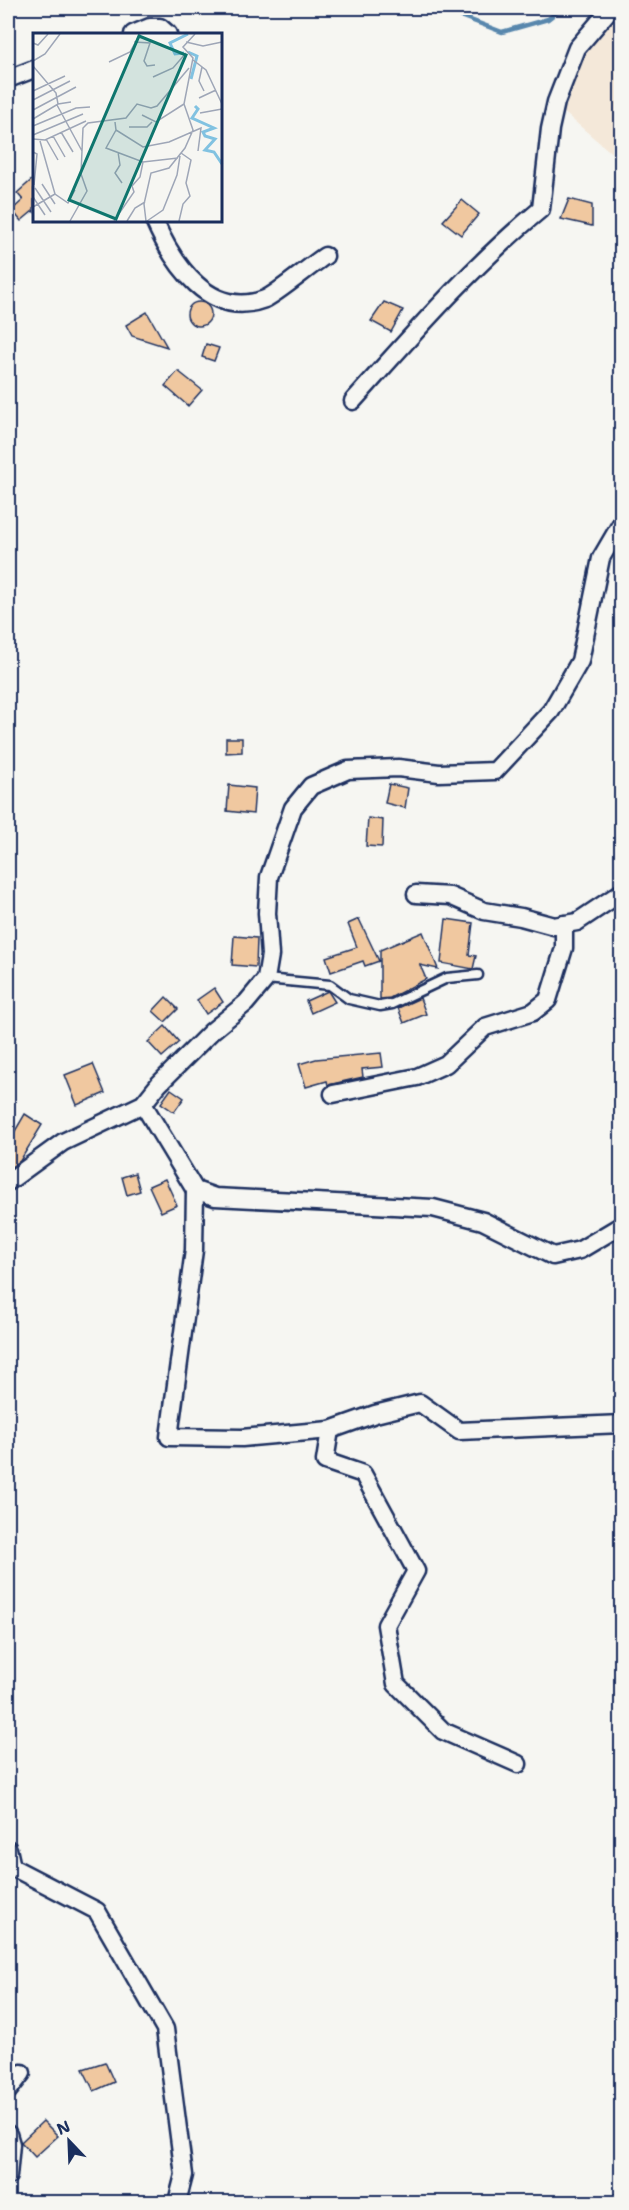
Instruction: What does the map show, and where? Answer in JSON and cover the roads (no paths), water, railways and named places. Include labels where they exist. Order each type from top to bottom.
[{"type":"street","points":[[353,401],[420,325],[502,241],[541,209],[550,129],[556,102],[577,48],[611,8]]},
{"type":"street","points":[[135,33],[150,27],[160,27],[167,33]]},
{"type":"street","points":[[8,79],[33,69]]},
{"type":"street","points":[[155,222],[182,268],[200,290],[214,298],[241,304],[266,298],[325,256]]},
{"type":"street","points":[[8,1182],[63,1142],[143,1104],[159,1084],[212,1030],[246,1003],[266,979],[270,955],[267,913],[269,877],[293,808],[311,786],[348,770],[398,768],[439,773],[495,771],[551,711],[580,661],[601,558],[621,522]]},
{"type":"street","points":[[416,894],[450,896],[484,911],[521,917],[554,926],[577,922],[621,892]]},
{"type":"street","points":[[333,1094],[427,1073],[446,1064],[485,1027],[533,1012],[548,1000],[564,948],[564,924]]},
{"type":"street","points":[[143,1104],[195,1190],[194,1250],[169,1437],[242,1438],[330,1430],[375,1414],[420,1403],[459,1431],[621,1424]]},
{"type":"street","points":[[195,1190],[215,1197],[433,1208],[483,1221],[553,1256],[580,1250],[621,1225]]},
{"type":"street","points":[[330,1430],[325,1461],[363,1474],[416,1571],[386,1625],[396,1684],[443,1731],[518,1764]]},
{"type":"street","points":[[8,1849],[12,1867],[98,1911],[165,2029],[184,2175],[177,2202]]},
{"type":"street","points":[[8,2091],[22,2073]]},
{"type":"street","points":[[8,2134],[11,2144],[8,2176]]},
{"type":"lane","points":[[266,979],[330,985],[349,999],[380,1006],[392,1004],[447,978],[478,975]]},
{"type":"waterway","points":[[444,8],[502,32],[548,19],[562,8]]}]
